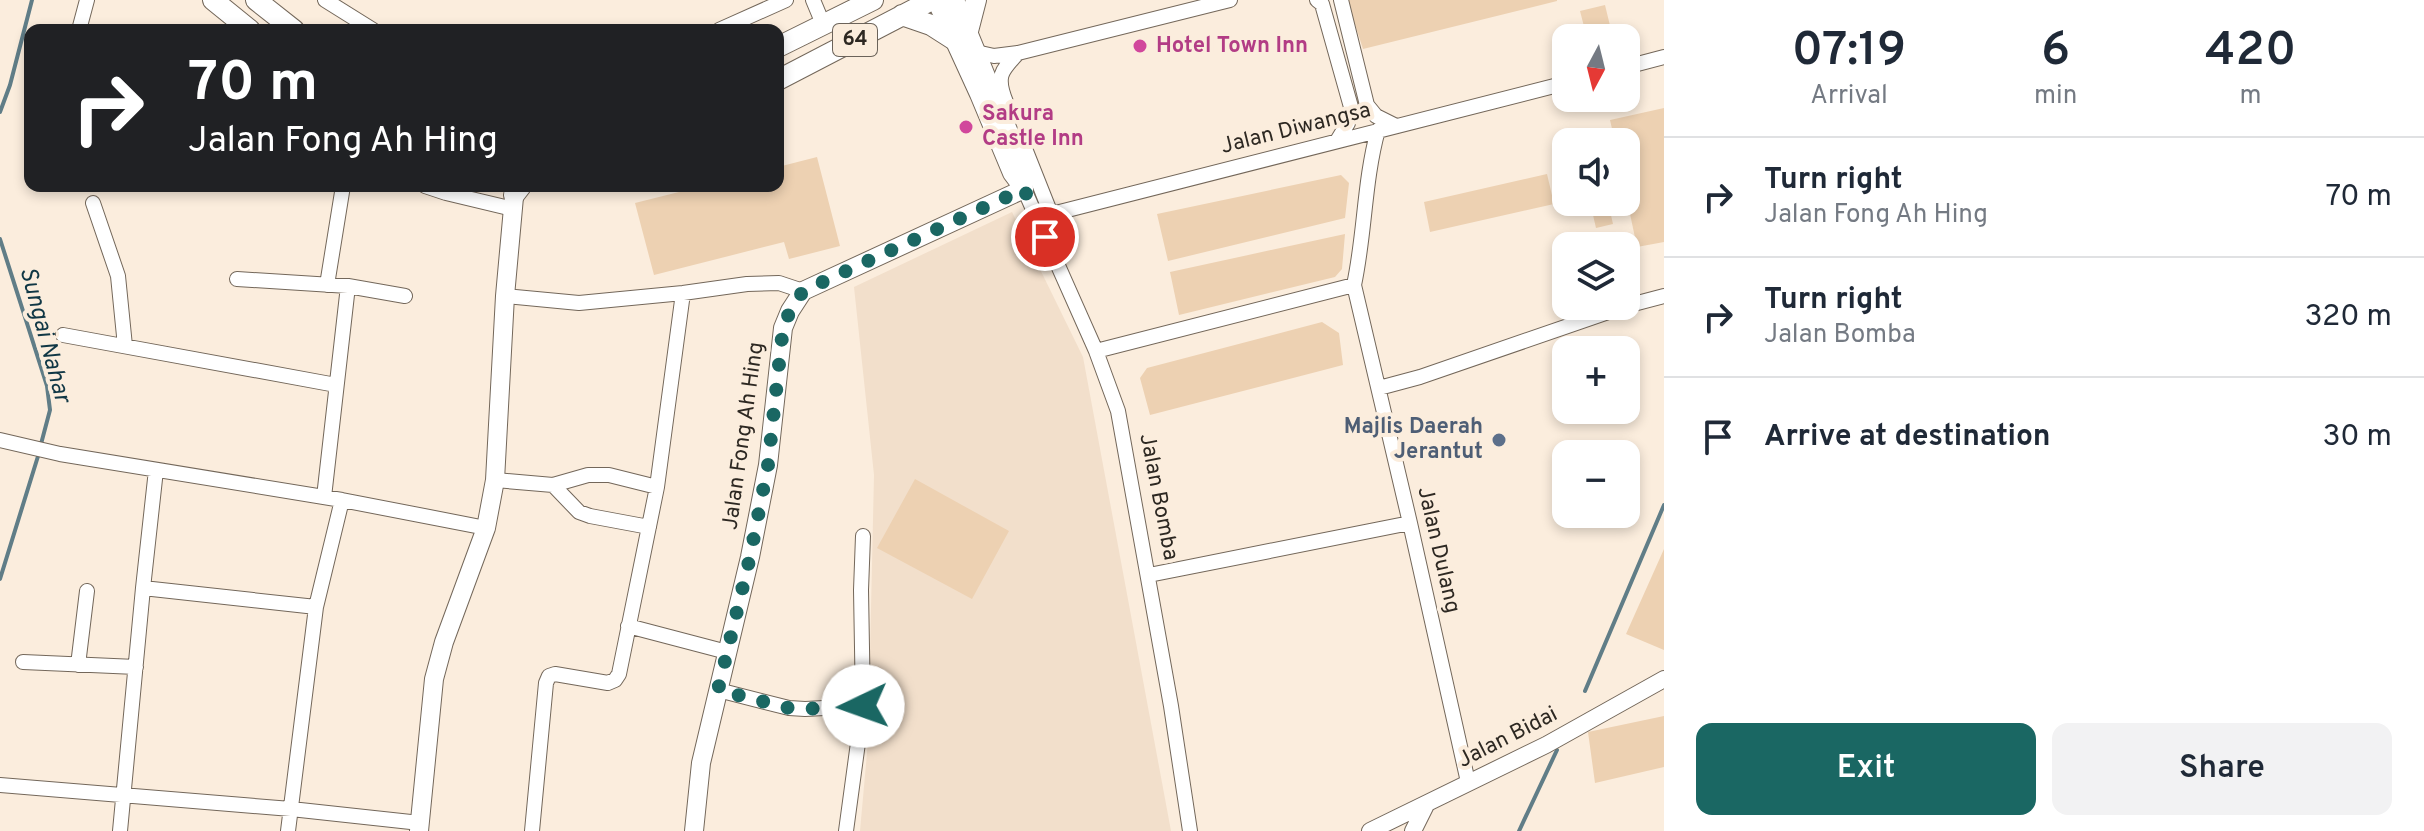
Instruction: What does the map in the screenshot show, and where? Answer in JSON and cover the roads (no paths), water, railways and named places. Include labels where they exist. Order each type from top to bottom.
[{"type":"main road","points":[[213,0],[243,24]]},
{"type":"main road","points":[[256,0],[286,24]]},
{"type":"main road","name":"64","points":[[784,44],[873,0]]},
{"type":"main road","name":"64","points":[[784,77],[934,0]]},
{"type":"main road","name":"Jalan Bomba","points":[[934,0],[976,52],[1023,167],[1024,189]]},
{"type":"main road","name":"Jalan Bomba","points":[[955,0],[962,36],[1012,173],[1024,189]]},
{"type":"main road","points":[[902,15],[962,36],[976,0]]},
{"type":"main road","points":[[803,291],[1024,189]]},
{"type":"main road","points":[[420,827],[434,679],[444,642],[486,528],[495,480],[505,296],[516,194]]},
{"type":"main road","name":"Jalan Fong Ah Hing","points":[[694,831],[701,763],[750,557],[768,465],[783,328],[803,291]]},
{"type":"street","points":[[81,24],[87,0]]},
{"type":"street","points":[[325,0],[363,24]]},
{"type":"street","points":[[732,24],[786,0]]},
{"type":"street","points":[[813,0],[823,24]]},
{"type":"street","points":[[976,52],[994,56],[1018,53],[1230,0]]},
{"type":"street","points":[[1317,0],[1322,4],[1351,107],[1348,123],[1337,141]]},
{"type":"street","points":[[1341,0],[1367,105],[1376,116],[1396,126]]},
{"type":"street","points":[[1018,53],[1005,66],[999,85],[1044,216]]},
{"type":"street","points":[[1640,63],[1664,57]]},
{"type":"street","name":"Jalan Diwangsa","points":[[1044,216],[1552,87]]},
{"type":"street","name":"Jalan Dulang","points":[[1378,130],[1354,285],[1468,782]]},
{"type":"street","name":"Jalan Dulang","points":[[1358,136],[1367,186]]},
{"type":"street","name":"Jalan Bomba","points":[[1024,189],[1044,216],[1118,411],[1149,575],[1190,831]]},
{"type":"street","points":[[327,285],[342,192]]},
{"type":"street","points":[[493,192],[516,194]]},
{"type":"street","points":[[93,203],[118,276],[125,346]]},
{"type":"street","points":[[237,279],[348,286],[405,296]]},
{"type":"street","points":[[505,296],[579,303],[683,293],[719,286],[779,283],[803,291]]},
{"type":"street","points":[[1096,351],[1354,285]]},
{"type":"street","points":[[324,497],[348,286]]},
{"type":"street","points":[[532,831],[549,676],[555,674],[601,683],[615,680],[619,674],[657,487],[683,293]]},
{"type":"street","points":[[1640,302],[1664,296]]},
{"type":"street","points":[[1379,388],[1431,374],[1586,320]]},
{"type":"street","points":[[63,335],[336,385]]},
{"type":"street","points":[[0,440],[60,454],[342,500],[486,528]]},
{"type":"street","points":[[120,831],[156,470]]},
{"type":"street","points":[[495,480],[553,485],[588,475],[609,475],[657,487]]},
{"type":"street","points":[[553,485],[579,512],[649,527]]},
{"type":"street","points":[[288,831],[316,607],[342,500]]},
{"type":"street","points":[[1149,575],[1410,523]]},
{"type":"street","points":[[846,831],[863,706],[863,536]]},
{"type":"street","points":[[143,588],[316,607]]},
{"type":"street","points":[[78,665],[87,591]]},
{"type":"street","points":[[628,626],[727,652]]},
{"type":"street","points":[[23,662],[136,667]]},
{"type":"street","name":"Jalan Bidai","points":[[1370,831],[1396,826],[1426,805],[1546,745],[1664,679]]},
{"type":"street","points":[[718,690],[789,708],[863,706]]},
{"type":"street","points":[[0,785],[291,809],[420,827]]},
{"type":"street","points":[[1413,831],[1426,805]]},
{"type":"waterway","name":"Sungai Nahar","points":[[26,24],[32,0]]},
{"type":"waterway","name":"Sungai Nahar","points":[[0,112],[24,31]]},
{"type":"waterway","name":"Sungai Nahar","points":[[0,239],[47,386],[50,410],[41,444]]},
{"type":"waterway","name":"Sungai Nahar","points":[[0,579],[39,453]]},
{"type":"waterway","points":[[1585,691],[1664,505]]},
{"type":"waterway","points":[[1519,831],[1557,750]]},
{"type":"place","name":"Hotel Town Inn","points":[[1140,46]]},
{"type":"place","name":"Sakura Castle Inn","points":[[966,127]]},
{"type":"place","name":"Majlis Daerah Jerantut","points":[[1499,440]]}]
